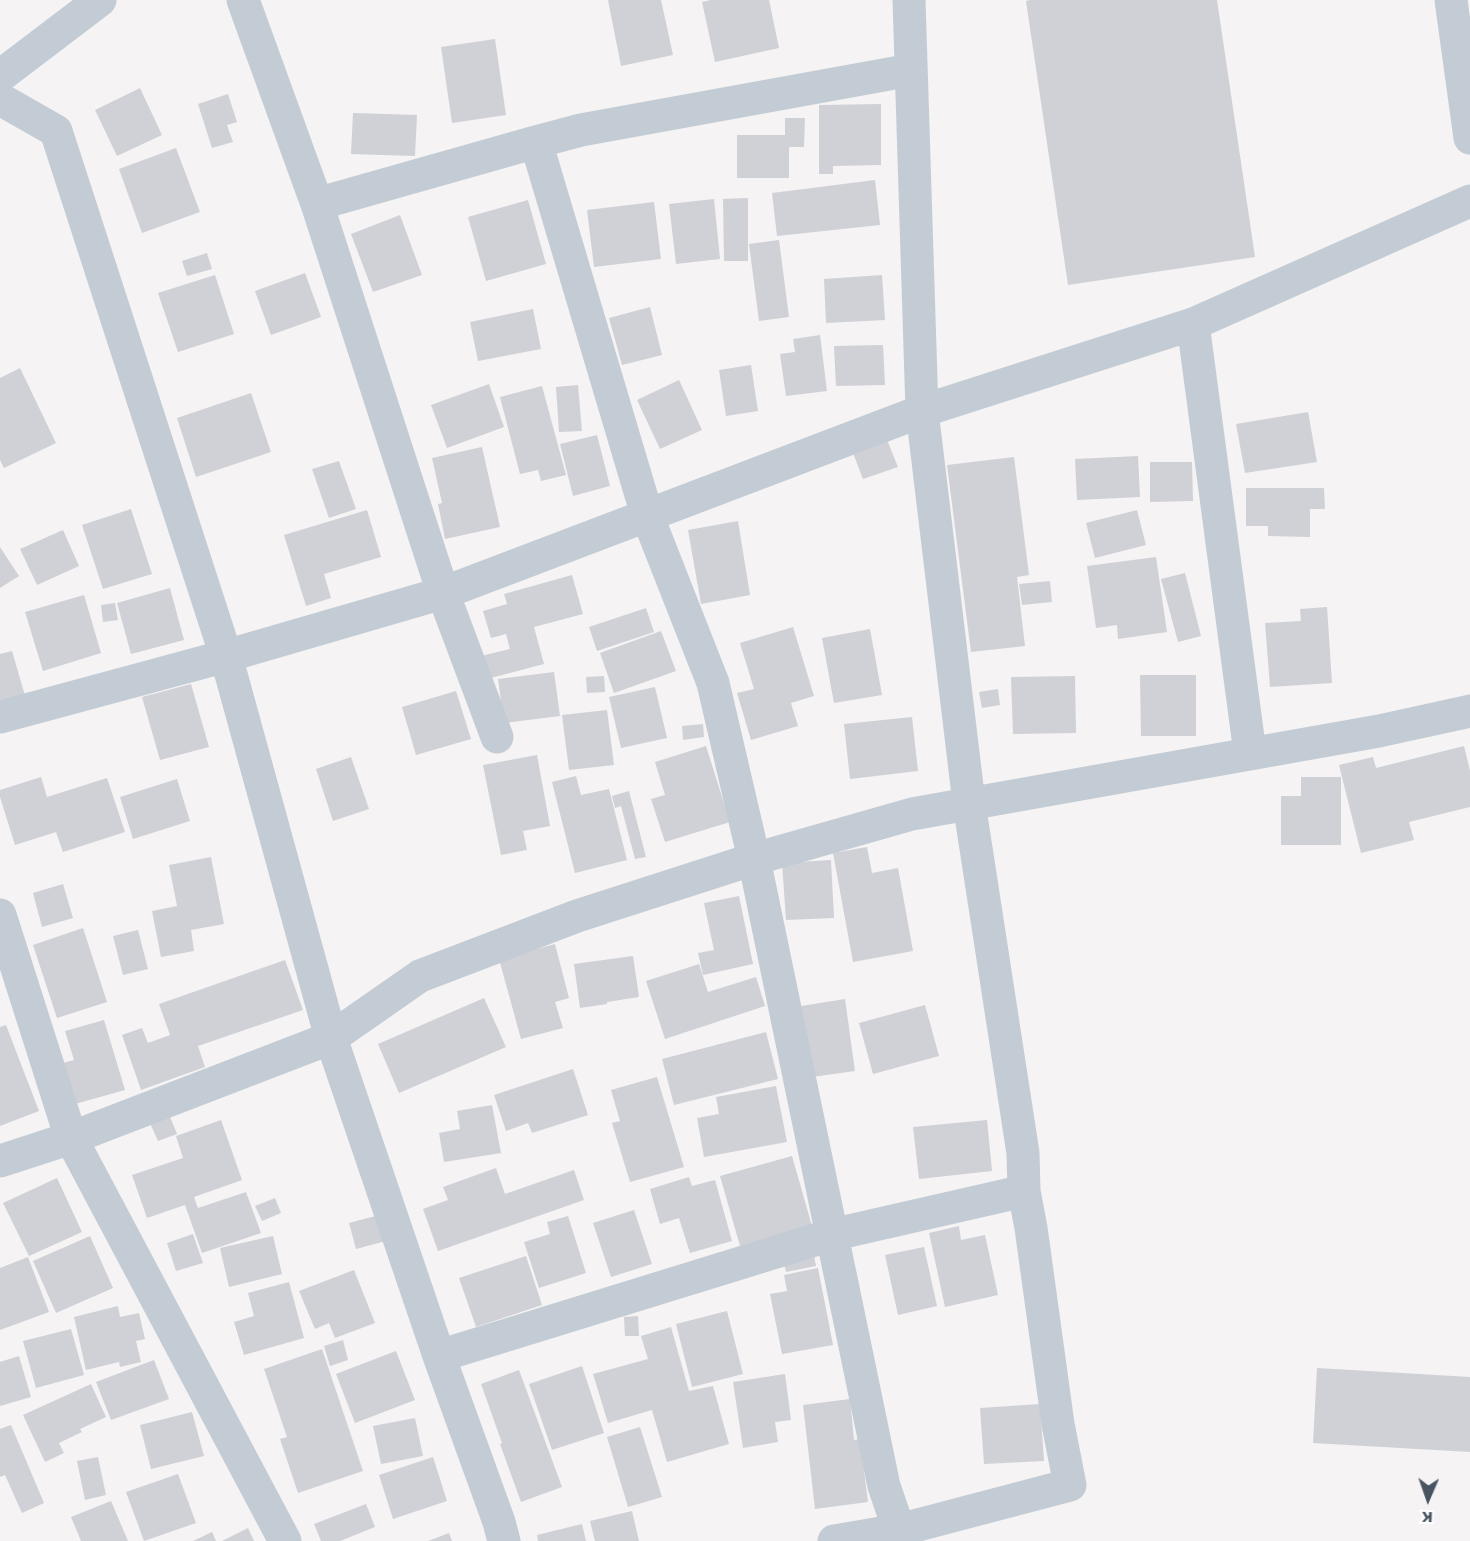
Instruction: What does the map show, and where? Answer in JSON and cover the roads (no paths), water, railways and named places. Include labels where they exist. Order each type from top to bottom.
[{"type":"street","points":[[0,76],[100,0]]},
{"type":"street","points":[[243,0],[317,204],[443,593],[496,737]]},
{"type":"street","points":[[834,1541],[899,1530],[1070,1485],[1058,1424],[1024,1191],[1023,1153],[969,803],[922,411],[909,0]]},
{"type":"street","points":[[1451,0],[1470,138]]},
{"type":"street","points":[[317,204],[581,130],[911,70]]},
{"type":"street","points":[[0,99],[56,131],[226,656],[331,1038],[504,1541]]},
{"type":"street","points":[[536,142],[647,515],[713,683],[753,859],[884,1486],[899,1530]]},
{"type":"street","points":[[0,717],[226,656],[443,593],[922,411],[1193,324],[1470,201]]},
{"type":"street","points":[[1193,324],[1250,753]]},
{"type":"street","points":[[0,1161],[71,1138],[331,1038],[420,976],[577,916],[753,859],[912,814],[1379,731],[1470,711]]},
{"type":"street","points":[[0,915],[71,1138],[285,1541]]},
{"type":"street","points":[[439,1356],[831,1235],[1024,1191]]}]
